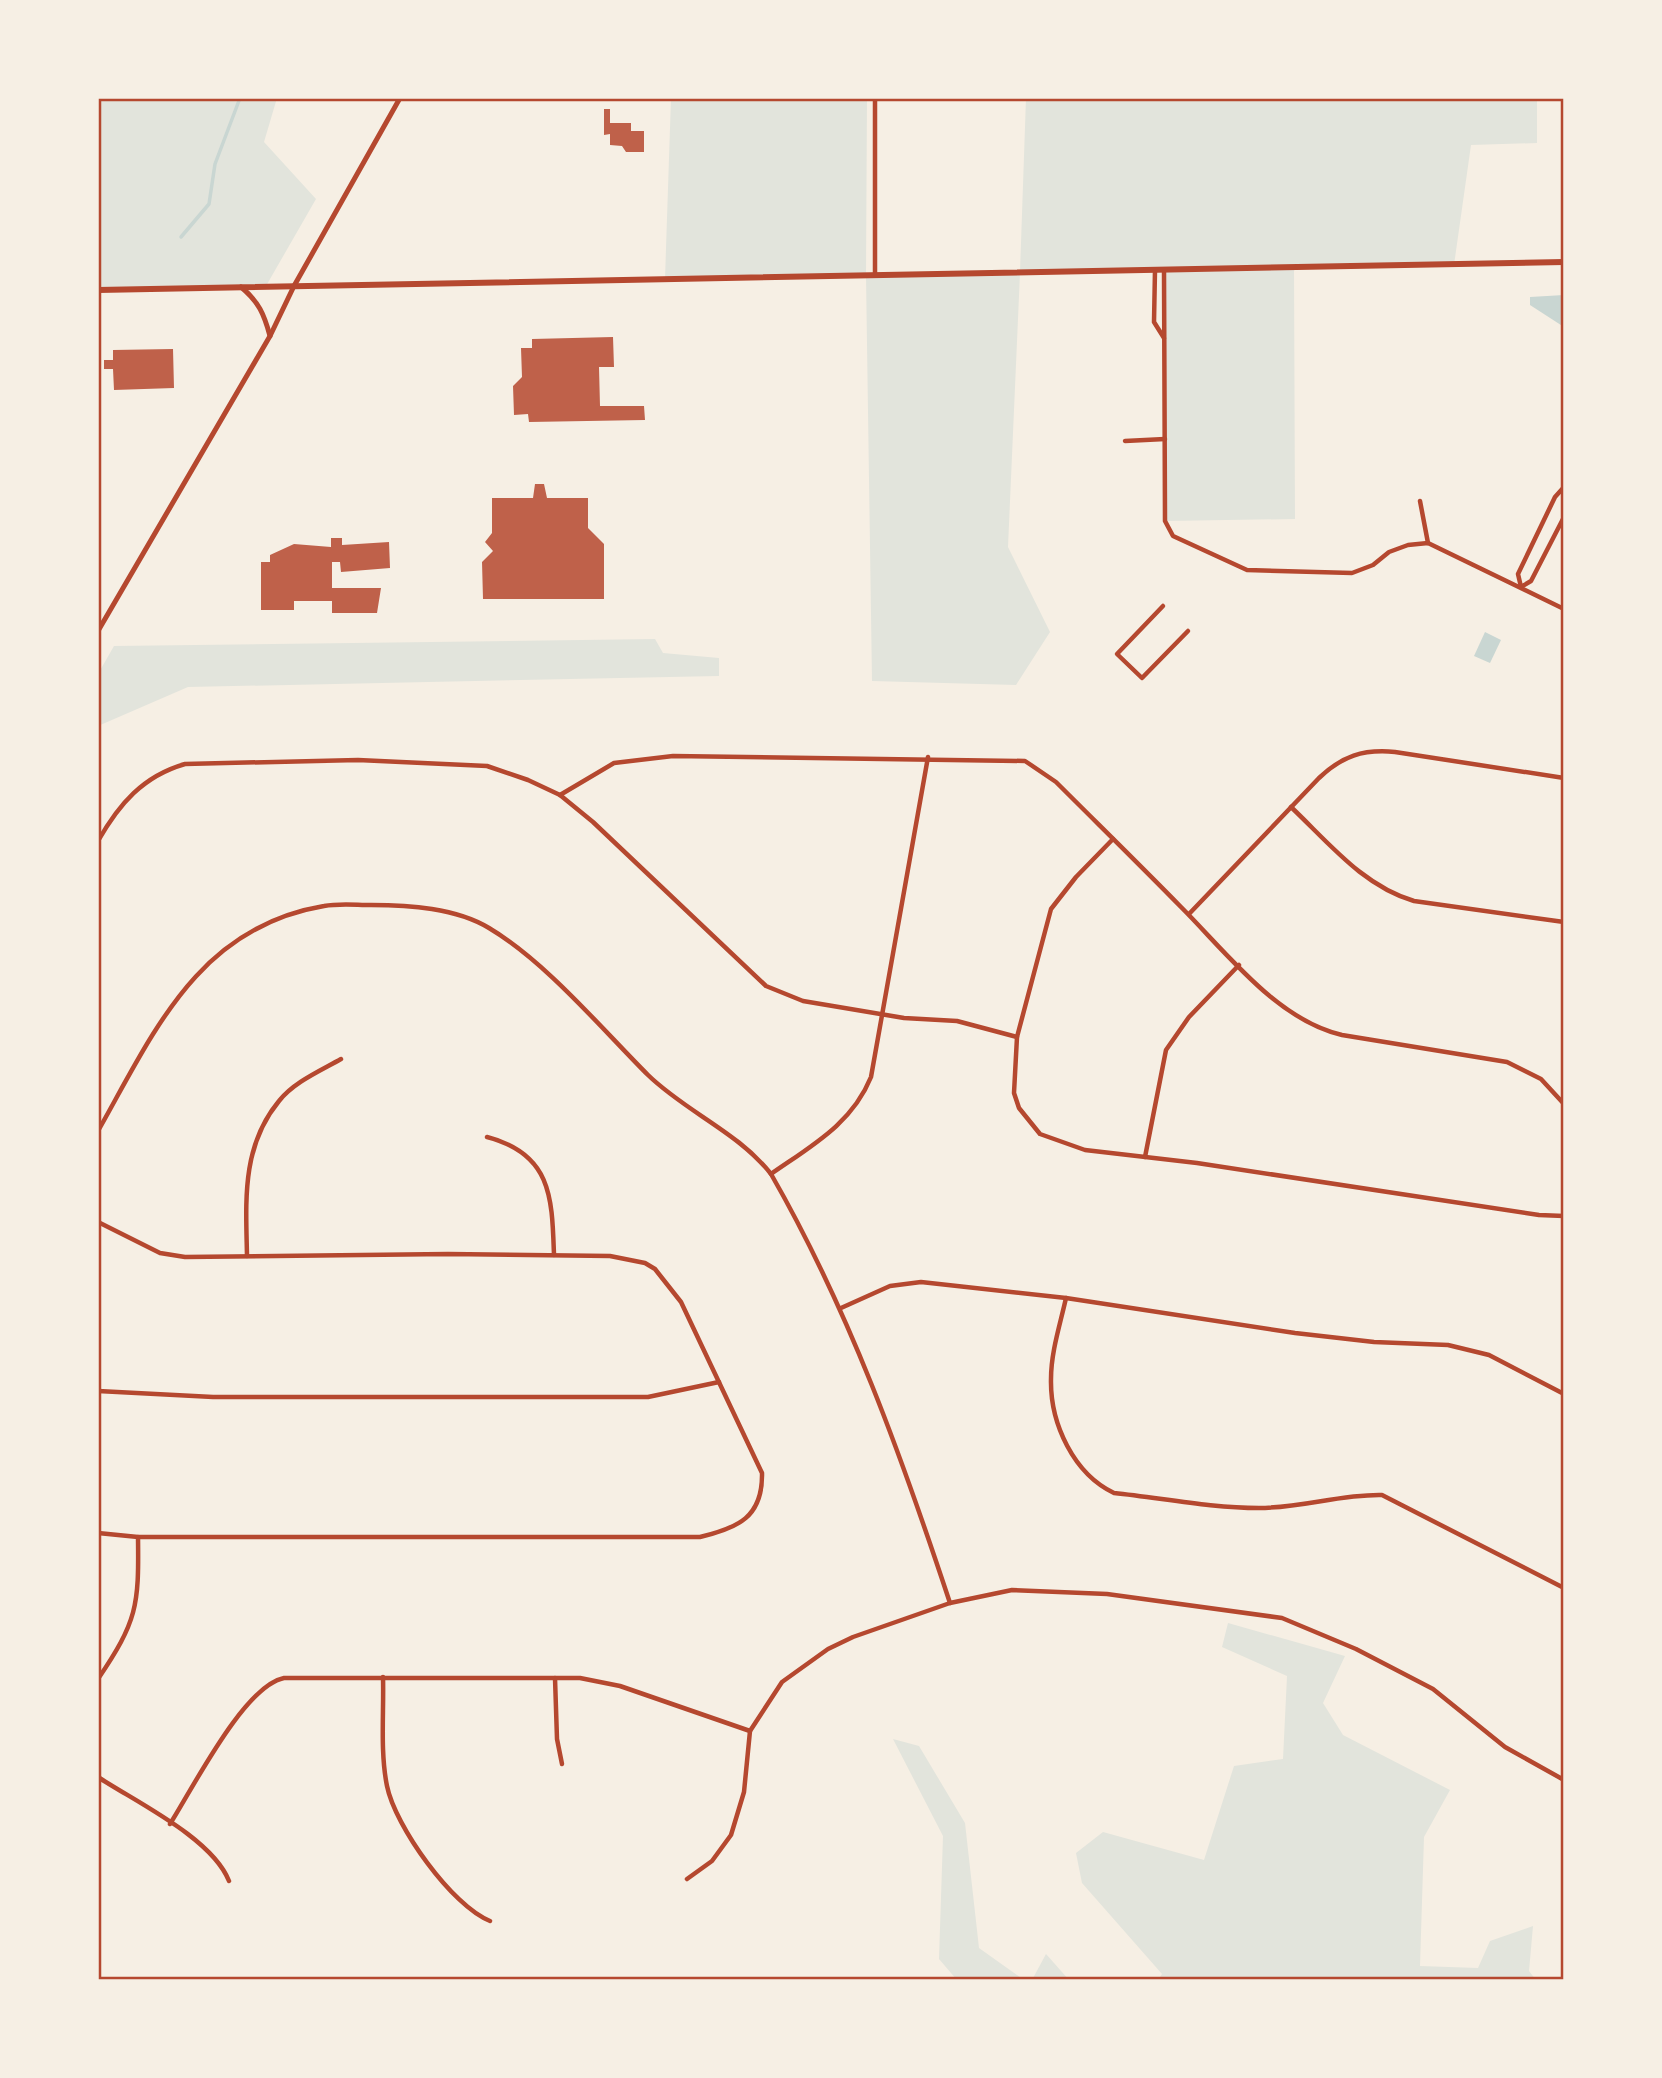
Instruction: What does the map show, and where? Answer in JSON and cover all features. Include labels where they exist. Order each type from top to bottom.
[{"type":"main road","points":[[98,290],[1564,262]]},
{"type":"street","points":[[98,631],[270,336],[294,286],[400,98]]},
{"type":"street","points":[[874,275],[875,98]]},
{"type":"street","points":[[1155,270],[1154,322],[1164,339]]},
{"type":"street","points":[[1164,270],[1165,521],[1173,536],[1247,570],[1352,573],[1373,565],[1389,552],[1408,545],[1428,543],[1564,609]]},
{"type":"street","points":[[241,288],[256,300],[264,312],[270,336]]},
{"type":"street","points":[[1125,441],[1164,439]]},
{"type":"street","points":[[1521,587],[1518,574],[1555,497],[1564,487]]},
{"type":"street","points":[[1420,501],[1428,543]]},
{"type":"street","points":[[1521,587],[1531,581],[1564,517]]},
{"type":"street","points":[[1163,606],[1117,654],[1142,678],[1188,631]]},
{"type":"street","points":[[1189,914],[1334,764],[1353,754],[1374,750],[1564,778]]},
{"type":"street","points":[[560,796],[596,773],[628,760],[673,756],[928,757],[1025,761],[1056,782],[1239,965],[1295,1014],[1320,1030],[1507,1062],[1541,1079],[1564,1104]]},
{"type":"street","points":[[771,1174],[834,1130],[862,1099],[870,1077],[928,757]]},
{"type":"street","points":[[98,841],[117,807],[141,787],[171,768],[212,761],[358,760],[487,766],[528,780],[560,796],[593,822],[766,986],[803,1001],[882,1014],[957,1021],[1017,1037]]},
{"type":"street","points":[[1291,807],[1369,881],[1391,894],[1414,901],[1564,922]]},
{"type":"street","points":[[1113,839],[1076,877],[1051,909],[1017,1037],[1014,1093],[1019,1108],[1040,1134],[1085,1150],[1539,1215],[1564,1216]]},
{"type":"street","points":[[98,1131],[165,1014],[185,986],[223,948],[281,917],[325,905],[421,907],[488,927],[526,954],[661,1087],[748,1149],[771,1174],[863,1356],[910,1481],[950,1602]]},
{"type":"street","points":[[1146,1157],[1166,1051],[1189,1017],[1239,965]]},
{"type":"street","points":[[247,1256],[248,1167],[262,1128],[288,1092],[341,1059]]},
{"type":"street","points":[[487,1137],[522,1150],[541,1172],[552,1206],[554,1255]]},
{"type":"street","points":[[98,1222],[160,1253],[185,1257],[554,1255],[630,1258],[655,1269],[681,1302],[762,1473],[756,1505],[749,1515],[729,1530],[700,1537],[138,1537],[98,1534]]},
{"type":"street","points":[[841,1308],[890,1286],[920,1282],[1066,1298],[1295,1333],[1374,1342],[1448,1345],[1489,1355],[1564,1394]]},
{"type":"street","points":[[1066,1298],[1052,1364],[1052,1399],[1069,1450],[1089,1478],[1100,1486],[1114,1493],[1257,1508],[1297,1506],[1365,1494],[1382,1494],[1564,1588]]},
{"type":"street","points":[[98,1391],[213,1397],[648,1397],[719,1382]]},
{"type":"street","points":[[98,1679],[133,1620],[138,1595],[138,1537]]},
{"type":"street","points":[[687,1879],[712,1861],[731,1835],[744,1792],[750,1731],[771,1694],[796,1670],[853,1637],[950,1602],[986,1593],[1041,1590],[1107,1594],[1282,1619],[1356,1649],[1433,1689],[1505,1747],[1564,1780]]},
{"type":"street","points":[[383,1677],[389,1794],[409,1833],[435,1872],[469,1910],[490,1920]]},
{"type":"street","points":[[170,1824],[243,1708],[266,1685],[284,1678],[580,1678],[620,1686],[750,1731]]},
{"type":"street","points":[[555,1678],[557,1738],[562,1764]]},
{"type":"street","points":[[98,1777],[170,1824],[214,1857],[229,1881]]},
{"type":"shaded area","points":[[98,98],[277,98],[264,142],[316,199],[266,286],[98,290]]},
{"type":"shaded area","points":[[671,98],[867,98],[866,275],[1020,272],[1026,98],[1537,98],[1537,143],[1471,145],[1454,265],[1294,268],[1295,519],[1165,521],[1164,270],[1020,273],[1008,547],[1050,632],[1016,685],[872,681],[866,276],[665,279]]},
{"type":"shaded area","points":[[1564,295],[1564,327],[1530,305],[1530,297]]},
{"type":"shaded area","points":[[1485,632],[1501,640],[1490,663],[1474,656]]},
{"type":"shaded area","points":[[655,639],[663,653],[719,658],[719,676],[188,687],[98,726],[98,674],[114,646]]},
{"type":"shaded area","points":[[1228,1623],[1345,1656],[1323,1703],[1343,1735],[1450,1790],[1424,1837],[1420,1966],[1478,1968],[1490,1941],[1533,1926],[1529,1971],[1536,1980],[1158,1980],[1162,1974],[1082,1883],[1076,1853],[1103,1832],[1204,1860],[1234,1766],[1283,1759],[1287,1676],[1222,1647]]},
{"type":"shaded area","points":[[893,1739],[919,1746],[965,1823],[979,1948],[1024,1980],[957,1980],[939,1959],[943,1836]]},
{"type":"shaded area","points":[[1046,1954],[1069,1980],[1032,1980]]},
{"type":"building","points":[[604,109],[610,109],[610,123],[631,123],[631,131],[644,131],[644,152],[626,152],[622,146],[610,145],[610,134],[604,135]]},
{"type":"building","points":[[613,337],[614,367],[599,367],[600,406],[644,406],[645,420],[529,422],[528,414],[514,415],[513,386],[522,377],[521,348],[532,348],[532,339]]},
{"type":"building","points":[[173,349],[174,388],[114,390],[113,369],[104,369],[104,360],[113,360],[113,350]]},
{"type":"building","points":[[535,484],[544,484],[547,498],[588,498],[588,528],[604,544],[604,599],[483,599],[482,562],[493,551],[485,542],[492,533],[492,498],[533,498]]},
{"type":"building","points":[[331,538],[342,538],[342,545],[389,542],[390,568],[341,572],[340,562],[332,562],[332,588],[381,588],[377,613],[332,613],[332,601],[294,601],[294,610],[261,610],[261,562],[270,562],[270,555],[294,544],[331,547]]},
{"type":"waterway","points":[[181,237],[209,204],[215,164],[240,98]]}]
